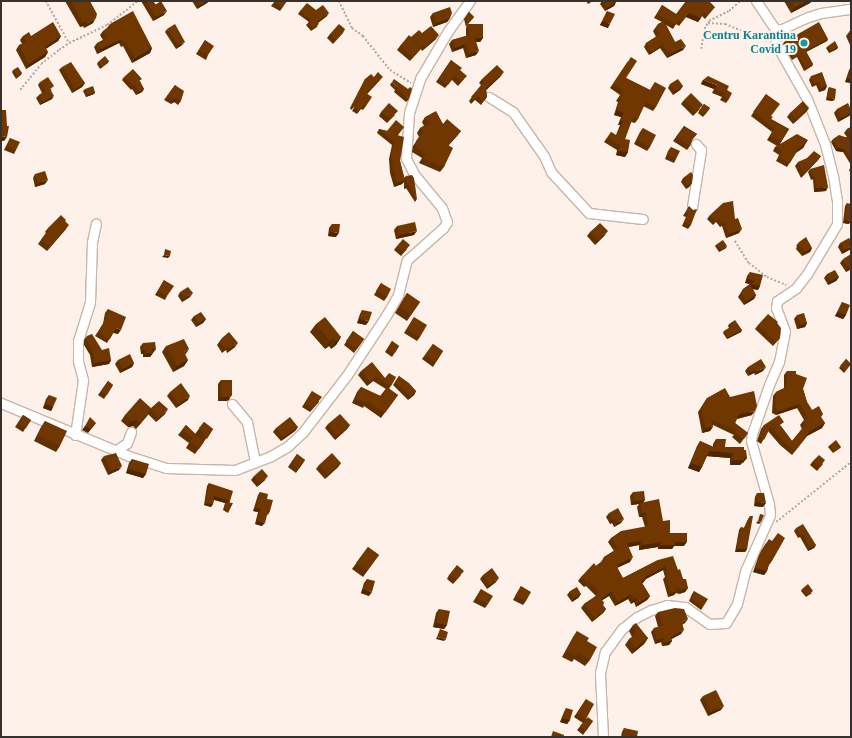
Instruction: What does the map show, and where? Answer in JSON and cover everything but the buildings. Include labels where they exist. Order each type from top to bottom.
[{"type":"street","points":[[1,403],[115,451],[166,468],[235,470],[271,456],[288,446],[303,432],[347,375],[387,314],[398,295],[407,260],[444,228],[447,222],[442,208],[414,174],[406,158],[409,113],[418,85],[448,31],[470,1]]},
{"type":"street","points":[[603,737],[600,673],[605,652],[622,629],[651,610],[667,605],[685,608],[709,624],[726,623],[740,597],[746,569],[770,515],[769,504],[752,449],[752,434],[778,362],[785,331],[776,308],[777,301],[796,288],[807,274],[837,224],[837,201],[833,176],[825,144],[807,99],[776,44],[775,29],[756,1]]},
{"type":"street","points":[[775,29],[782,29],[808,17],[821,13],[851,9]]},
{"type":"street","points":[[489,97],[513,112],[544,156],[551,172],[589,213],[643,219]]},
{"type":"street","points":[[692,207],[700,150],[696,144]]},
{"type":"street","points":[[75,435],[83,380],[78,361],[78,341],[90,302],[92,242],[96,223]]},
{"type":"street","points":[[232,404],[247,422],[255,462]]},
{"type":"street","points":[[115,451],[127,443],[131,432]]},
{"type":"path","points":[[46,1],[69,43]]},
{"type":"path","points":[[20,90],[41,64],[69,43],[107,25],[138,1]]},
{"type":"path","points":[[339,1],[352,28],[363,36],[390,70],[406,81],[418,85]]},
{"type":"path","points":[[701,49],[704,29],[708,23],[729,11],[740,1]]},
{"type":"path","points":[[708,23],[725,24],[776,44]]},
{"type":"path","points":[[735,241],[749,263],[767,277],[796,288]]},
{"type":"path","points":[[774,523],[851,462]]},
{"type":"place","name":"Centru Karantina Covid 19","points":[[804,43]]}]
